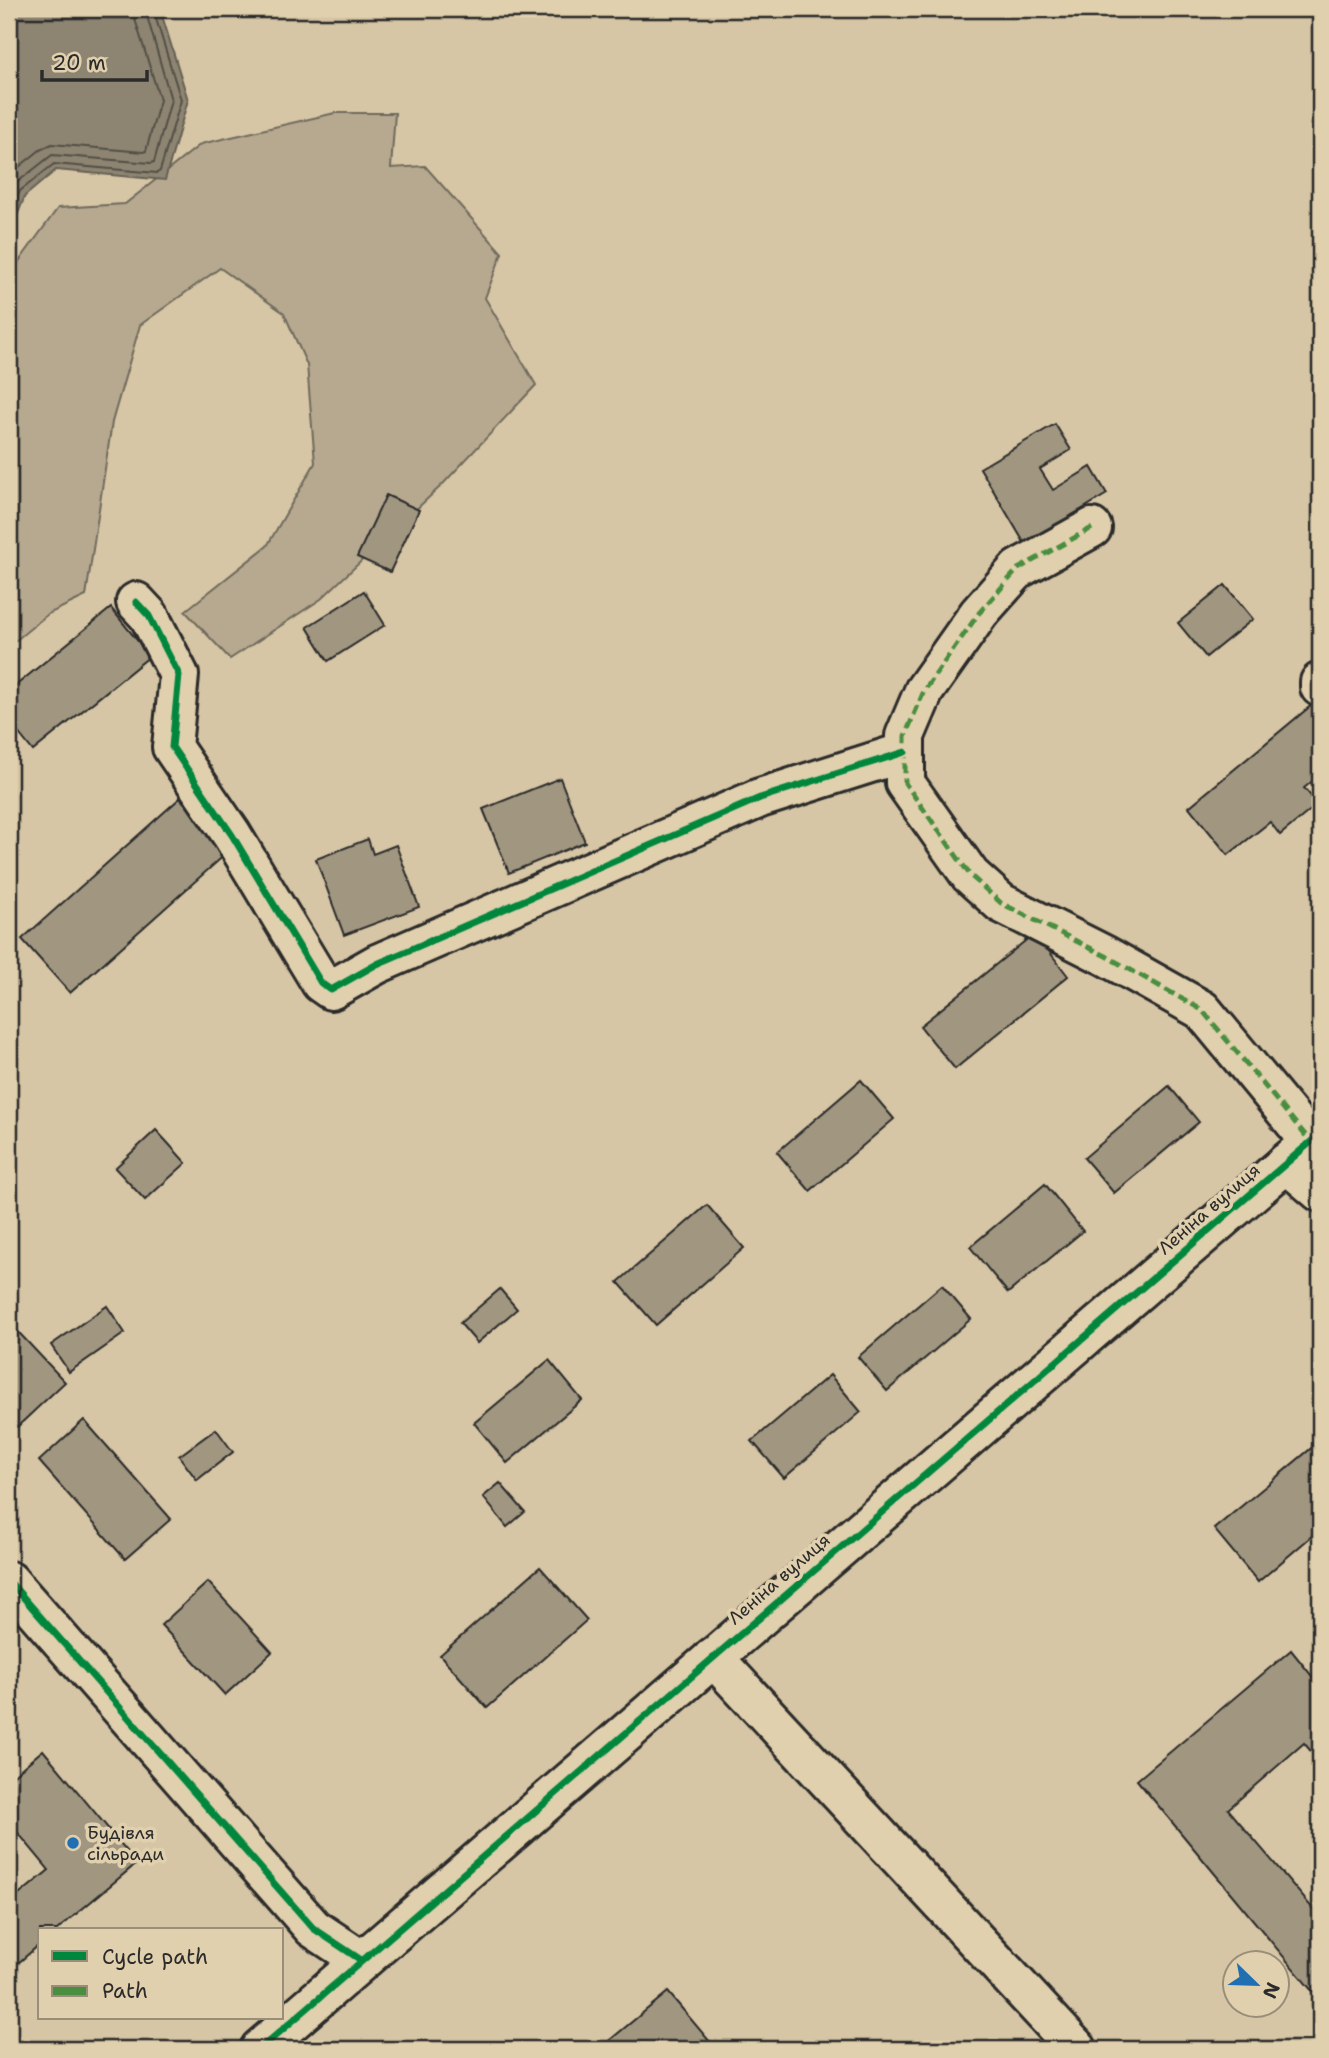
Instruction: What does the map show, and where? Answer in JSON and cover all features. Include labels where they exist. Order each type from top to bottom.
[{"type":"street","points":[[1092,528],[1018,569],[979,613],[924,691],[905,736],[905,783],[970,875],[1001,903],[1106,956],[1202,1010],[1306,1146]]},
{"type":"street","points":[[136,601],[149,616],[179,675],[172,747],[232,835],[321,983],[331,990],[377,964],[760,798],[905,752]]},
{"type":"street","name":"Леніна вулиця","points":[[260,2049],[1306,1146],[1320,1192]]},
{"type":"street","points":[[9,1581],[313,1928],[361,1960]]},
{"type":"street","points":[[713,1657],[1077,2049]]},
{"type":"shaded area","points":[[335,113],[395,113],[391,168],[425,166],[502,253],[485,298],[536,385],[442,485],[321,599],[230,659],[185,611],[267,546],[315,463],[307,365],[284,313],[220,268],[140,325],[112,422],[86,596],[48,614],[9,646],[9,275],[58,208],[125,204],[201,144]]},
{"type":"water","points":[[9,9],[160,9],[188,100],[165,180],[56,170],[25,196],[9,236]]},
{"type":"building","points":[[1055,424],[1071,450],[1040,469],[1053,490],[1091,467],[1107,494],[1025,544],[980,468]]},
{"type":"building","points":[[386,495],[419,510],[390,572],[357,557]]},
{"type":"building","points":[[1225,585],[1253,619],[1206,657],[1178,623]]},
{"type":"building","points":[[364,591],[385,625],[328,661],[307,627]]},
{"type":"building","points":[[111,608],[150,656],[33,751],[9,721],[9,691]]},
{"type":"building","points":[[1319,699],[1320,775],[1304,788],[1318,804],[1280,835],[1270,822],[1228,855],[1189,807]]},
{"type":"building","points":[[560,778],[585,842],[509,873],[483,809]]},
{"type":"building","points":[[180,798],[228,852],[70,993],[22,939]]},
{"type":"building","points":[[368,839],[373,854],[396,845],[419,907],[344,935],[316,859]]},
{"type":"building","points":[[1035,933],[1068,976],[955,1069],[920,1026]]},
{"type":"building","points":[[861,1080],[894,1119],[810,1191],[777,1152]]},
{"type":"building","points":[[1169,1086],[1199,1122],[1114,1193],[1084,1158]]},
{"type":"building","points":[[156,1130],[186,1163],[145,1200],[115,1168]]},
{"type":"building","points":[[1045,1184],[1083,1231],[1008,1293],[970,1247]]},
{"type":"building","points":[[707,1205],[744,1248],[656,1325],[618,1282]]},
{"type":"building","points":[[942,1285],[971,1319],[887,1391],[858,1357]]},
{"type":"building","points":[[500,1289],[517,1309],[477,1343],[460,1323]]},
{"type":"building","points":[[107,1306],[125,1333],[69,1372],[51,1345]]},
{"type":"building","points":[[9,1322],[65,1382],[17,1427],[9,1418]]},
{"type":"building","points":[[549,1360],[582,1400],[507,1463],[474,1423]]},
{"type":"building","points":[[830,1375],[861,1412],[784,1478],[752,1441]]},
{"type":"building","points":[[84,1420],[171,1519],[125,1559],[39,1461]]},
{"type":"building","points":[[216,1429],[233,1452],[197,1480],[179,1456]]},
{"type":"building","points":[[1320,1441],[1320,1529],[1258,1582],[1214,1529]]},
{"type":"building","points":[[500,1483],[525,1512],[507,1527],[483,1497]]},
{"type":"building","points":[[540,1567],[587,1620],[487,1708],[440,1655]]},
{"type":"building","points":[[208,1582],[272,1652],[225,1695],[161,1625]]},
{"type":"building","points":[[1291,1650],[1320,1686],[1320,1762],[1304,1743],[1228,1809],[1320,1917],[1320,1993],[1317,1997],[1290,1964],[1290,1950],[1278,1950],[1137,1780]]},
{"type":"building","name":"Будівля сільради","points":[[43,1750],[137,1863],[59,1928],[38,1928],[38,1946],[10,1970],[9,1903],[49,1870],[9,1822],[9,1779]]},
{"type":"building","points":[[668,1992],[716,2049],[599,2049]]},
{"type":"marked path","points":[[1092,528],[1018,569],[979,613],[924,691],[905,736],[905,783],[970,875],[1001,903],[1106,956],[1202,1010],[1311,1142]]},
{"type":"cycle path","points":[[136,602],[149,616],[179,675],[172,747],[232,835],[321,983],[331,990],[377,964],[760,798],[905,752]]},
{"type":"cycle path","points":[[260,2049],[1320,1134]]},
{"type":"cycle path","points":[[9,1581],[313,1928],[361,1960]]},
{"type":"place","name":"Будівля сільради","points":[[73,1843]]}]
